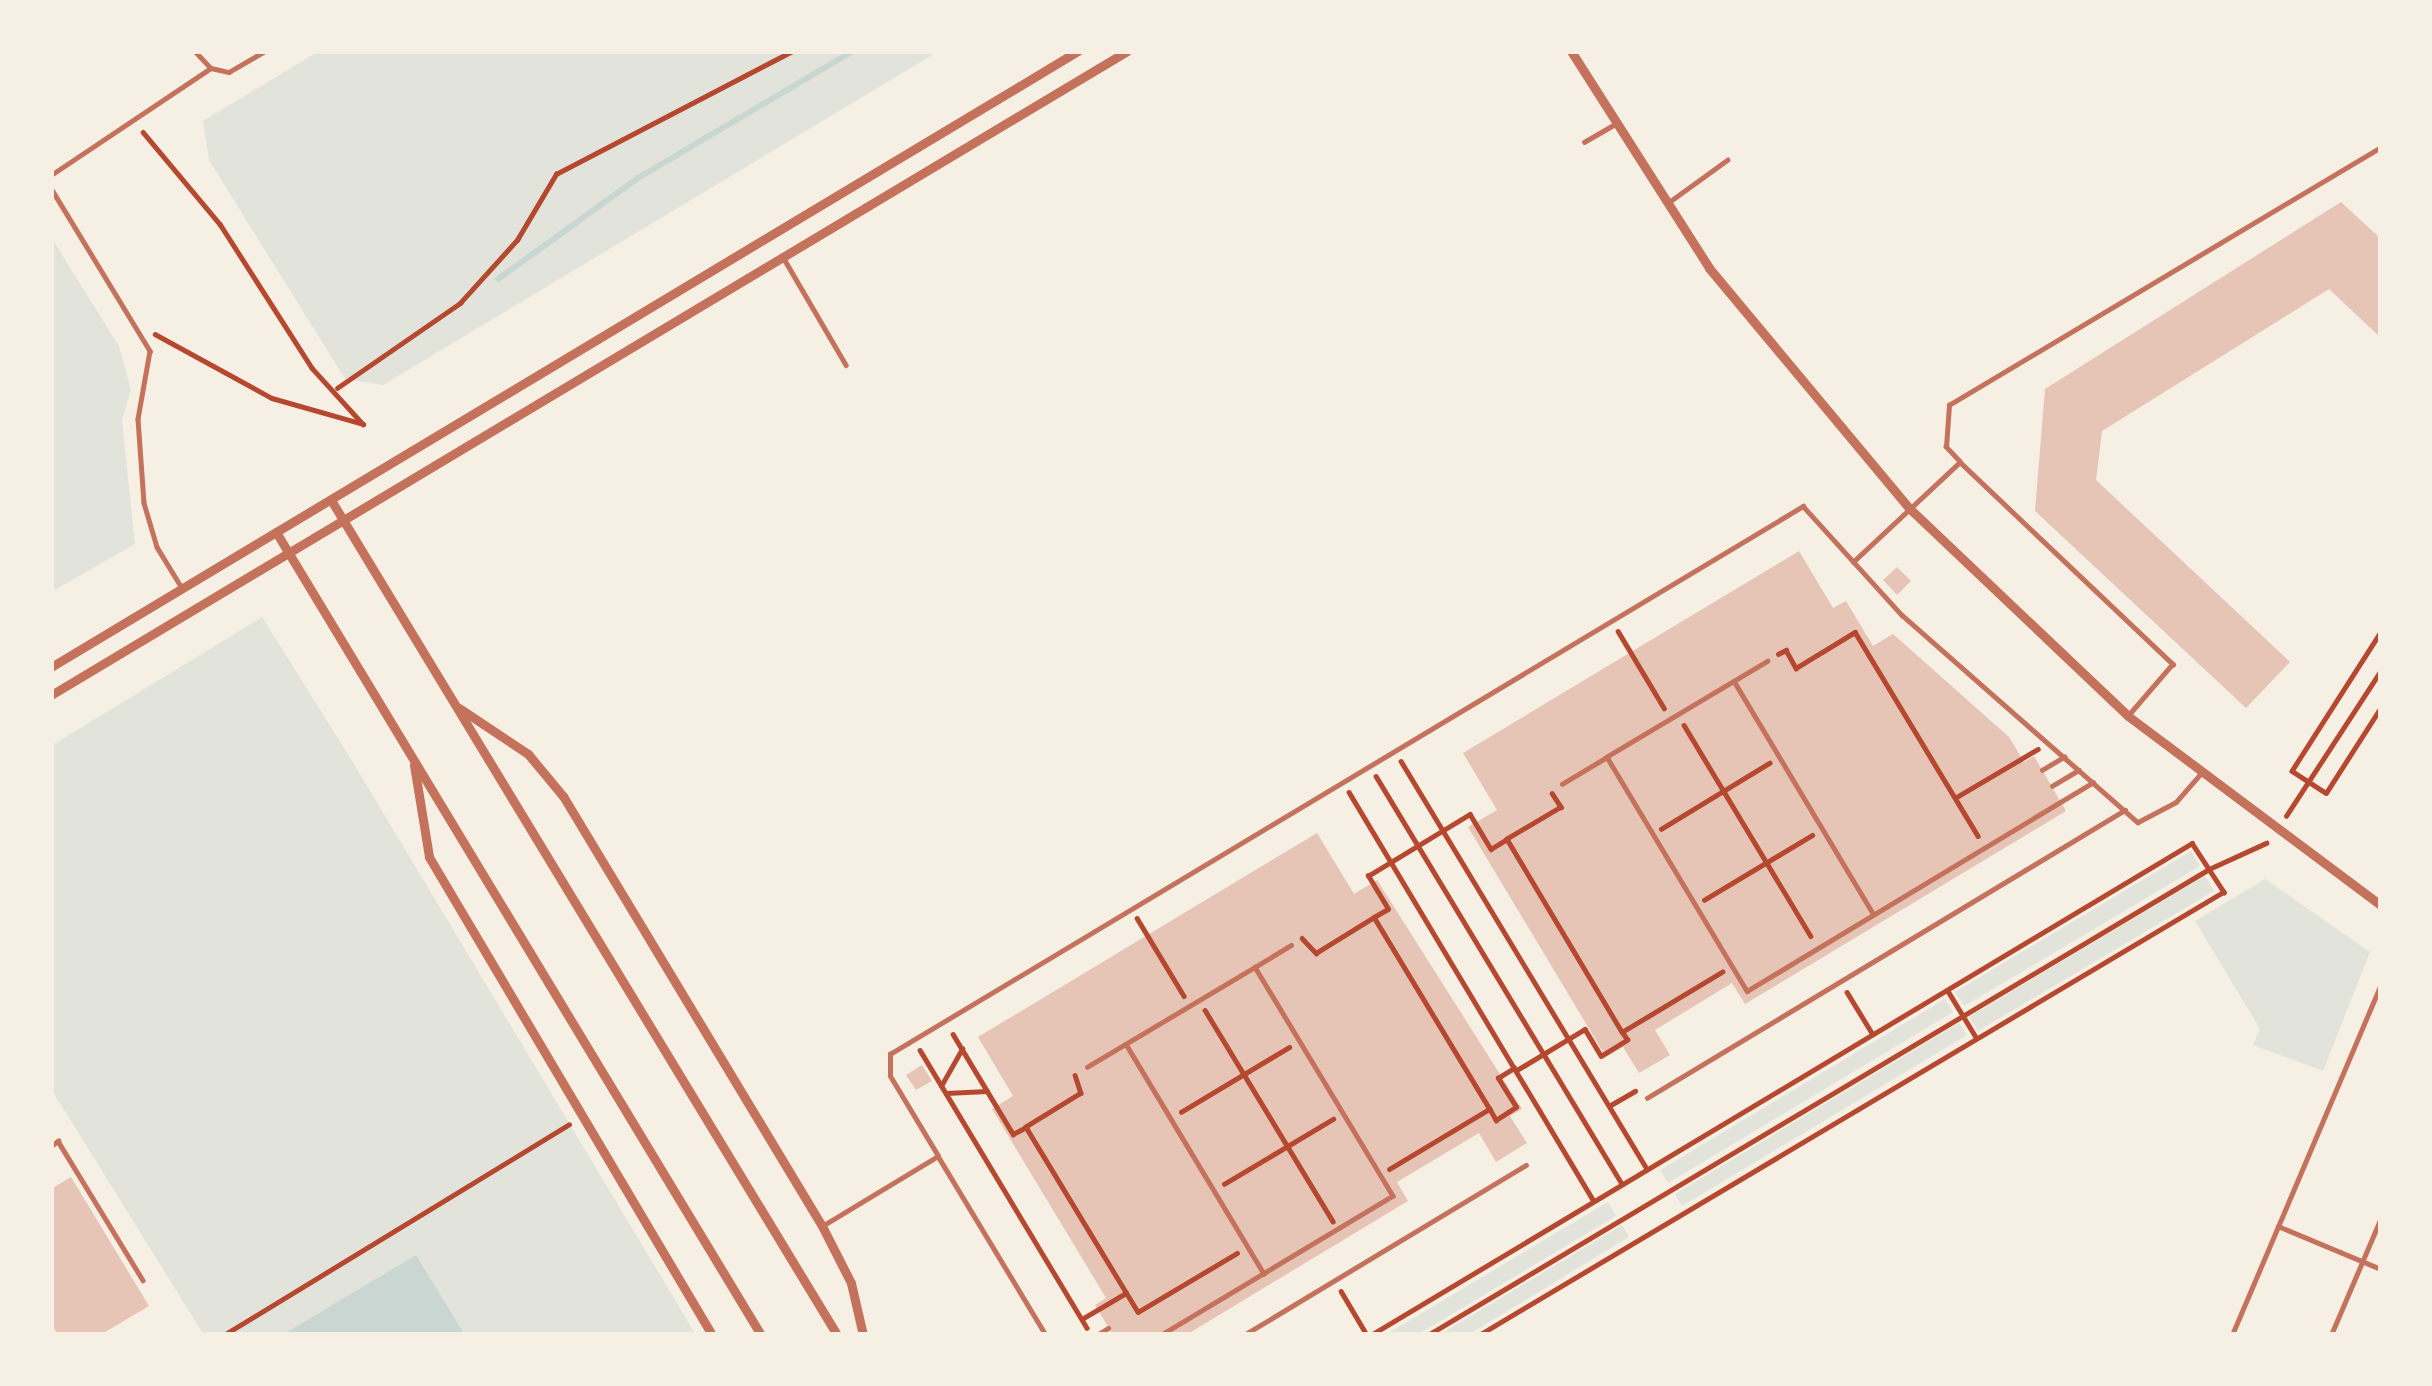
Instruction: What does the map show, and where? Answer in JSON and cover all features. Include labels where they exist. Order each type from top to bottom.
[{"type":"street","points":[[51,667],[1078,51]]},
{"type":"street","points":[[51,695],[1127,51]]},
{"type":"street","points":[[1570,51],[1664,205],[1772,349],[1910,508],[2128,716],[2381,905]]},
{"type":"street","points":[[332,500],[837,1335]]},
{"type":"street","points":[[276,532],[761,1335]]},
{"type":"street","points":[[457,707],[528,754],[563,796],[822,1226],[851,1283],[863,1335]]},
{"type":"street","points":[[414,760],[429,856],[712,1335]]},
{"type":"lane","points":[[196,51],[211,68],[230,72],[266,51]]},
{"type":"lane","points":[[51,175],[211,68]]},
{"type":"lane","points":[[1584,142],[1615,124]]},
{"type":"lane","points":[[2128,716],[2173,664],[1946,447],[1949,405],[2381,147]]},
{"type":"lane","points":[[2373,151],[2381,159]]},
{"type":"lane","points":[[1664,205],[1727,160]]},
{"type":"lane","points":[[51,188],[138,324],[150,351],[138,419],[143,502],[157,547],[183,589]]},
{"type":"lane","points":[[783,256],[846,365]]},
{"type":"lane","points":[[1853,562],[1960,461]]},
{"type":"lane","points":[[1046,1335],[890,1076],[890,1054],[1803,506],[1853,562],[2138,822],[2176,802],[2200,774]]},
{"type":"lane","points":[[1562,784],[1768,661]]},
{"type":"lane","points":[[1734,681],[1874,914]]},
{"type":"lane","points":[[2042,770],[2064,757]]},
{"type":"lane","points":[[1607,758],[1747,991],[2093,782]]},
{"type":"lane","points":[[2052,786],[2079,770]]},
{"type":"lane","points":[[1647,1098],[2125,810]]},
{"type":"lane","points":[[1087,1067],[1292,945]]},
{"type":"lane","points":[[1162,1335],[1393,1196],[1255,967]]},
{"type":"lane","points":[[2232,1335],[2381,984]]},
{"type":"lane","points":[[2371,1007],[2381,1012]]},
{"type":"lane","points":[[1126,1044],[1264,1274]]},
{"type":"lane","points":[[51,1146],[58,1141],[143,1280]]},
{"type":"lane","points":[[822,1226],[938,1156]]},
{"type":"lane","points":[[1244,1335],[1526,1165]]},
{"type":"lane","points":[[2331,1335],[2381,1217]]},
{"type":"lane","points":[[2278,1226],[2381,1269]]},
{"type":"lane","points":[[1094,1335],[1108,1328]]},
{"type":"path","points":[[337,388],[460,303],[517,240],[556,174],[792,51]]},
{"type":"path","points":[[135,123],[179,168],[312,368],[337,388],[363,424],[272,398],[138,324]]},
{"type":"path","points":[[1612,621],[1724,791],[1818,948]]},
{"type":"path","points":[[1768,661],[1786,650],[1796,668],[1856,632],[1985,848]]},
{"type":"path","points":[[2381,632],[2292,771],[2326,793],[2381,707]]},
{"type":"path","points":[[2282,820],[2381,670]]},
{"type":"path","points":[[1395,751],[1647,1169]]},
{"type":"path","points":[[1653,833],[1779,757]]},
{"type":"path","points":[[1955,798],[2022,758]]},
{"type":"path","points":[[1370,766],[1622,1184]]},
{"type":"path","points":[[1343,782],[1594,1201]]},
{"type":"path","points":[[1292,945],[1306,936],[1316,952],[1388,909],[1368,875],[1443,830],[1470,814],[1491,849],[1561,807],[1551,791],[1562,784]]},
{"type":"path","points":[[1696,905],[1822,829]]},
{"type":"path","points":[[1374,917],[1496,1120],[1516,1107],[1498,1078],[1585,1029],[1601,1056],[1627,1040],[1507,839]]},
{"type":"path","points":[[1335,1280],[1369,1335],[2192,844],[2224,892],[1480,1335]]},
{"type":"path","points":[[1428,1335],[2209,869],[2266,844]]},
{"type":"path","points":[[1147,935],[1190,1006]]},
{"type":"path","points":[[1622,1032],[1732,966]]},
{"type":"path","points":[[1840,982],[1873,1035]]},
{"type":"path","points":[[1947,990],[1976,1037]]},
{"type":"path","points":[[1199,1000],[1338,1229]]},
{"type":"path","points":[[945,1022],[1013,1134],[1082,1093],[1072,1077],[1087,1067]]},
{"type":"path","points":[[914,1040],[1094,1335]]},
{"type":"path","points":[[1170,1119],[1299,1041]]},
{"type":"path","points":[[941,1085],[962,1049]]},
{"type":"path","points":[[1610,1106],[1640,1088],[1647,1098]]},
{"type":"path","points":[[946,1093],[987,1091]]},
{"type":"path","points":[[1380,1175],[1490,1109]]},
{"type":"path","points":[[1214,1191],[1342,1113]]},
{"type":"path","points":[[224,1335],[569,1124]]},
{"type":"path","points":[[1026,1126],[1138,1312],[1247,1246]]},
{"type":"path","points":[[1082,1319],[1126,1293]]},
{"type":"shaded area","points":[[319,51],[939,51],[383,385],[345,379],[209,160],[203,121]]},
{"type":"shaded area","points":[[51,237],[119,346],[131,390],[122,420],[135,544],[51,592]]},
{"type":"shaded area","points":[[262,617],[696,1335],[465,1335],[416,1255],[282,1335],[204,1335],[51,1089],[51,746]]},
{"type":"shaded area","points":[[2191,851],[2200,866],[1964,1006],[1955,992]]},
{"type":"shaded area","points":[[2205,876],[2214,891],[1978,1031],[1969,1017]]},
{"type":"shaded area","points":[[2265,879],[2370,952],[2323,1071],[2253,1045],[2260,1029],[2195,921]]},
{"type":"shaded area","points":[[1945,999],[1953,1012],[1668,1183],[1660,1170]]},
{"type":"shaded area","points":[[1959,1023],[1967,1035],[1682,1206],[1675,1194]]},
{"type":"shaded area","points":[[1608,1202],[1616,1216],[1417,1335],[1385,1335]]},
{"type":"shaded area","points":[[1622,1225],[1629,1237],[1468,1335],[1439,1335]]},
{"type":"shaded area","points":[[416,1255],[465,1335],[282,1335]]},
{"type":"building","points":[[2341,202],[2381,239],[2381,338],[2329,289],[2102,431],[2096,480],[2290,662],[2246,708],[2035,511],[2045,389]]},
{"type":"building","points":[[1799,551],[1833,608],[1846,601],[1873,646],[1893,634],[2009,737],[2024,762],[2034,756],[2066,811],[1745,1004],[1732,983],[1655,1030],[1670,1055],[1639,1073],[1623,1047],[1606,1057],[1468,827],[1497,810],[1463,753]]},
{"type":"building","points":[[1897,567],[1911,581],[1897,595],[1883,580]]},
{"type":"building","points":[[1317,833],[1354,894],[1377,880],[1522,1109],[1510,1116],[1527,1143],[1496,1162],[1479,1133],[1397,1182],[1408,1201],[1186,1335],[1113,1335],[1095,1305],[1106,1298],[992,1109],[1013,1096],[978,1037]]},
{"type":"building","points":[[922,1065],[932,1081],[916,1090],[906,1075]]},
{"type":"building","points":[[71,1177],[149,1306],[100,1335],[58,1335],[51,1323],[51,1189]]},
{"type":"waterway","points":[[498,279],[638,178],[853,51]]}]
